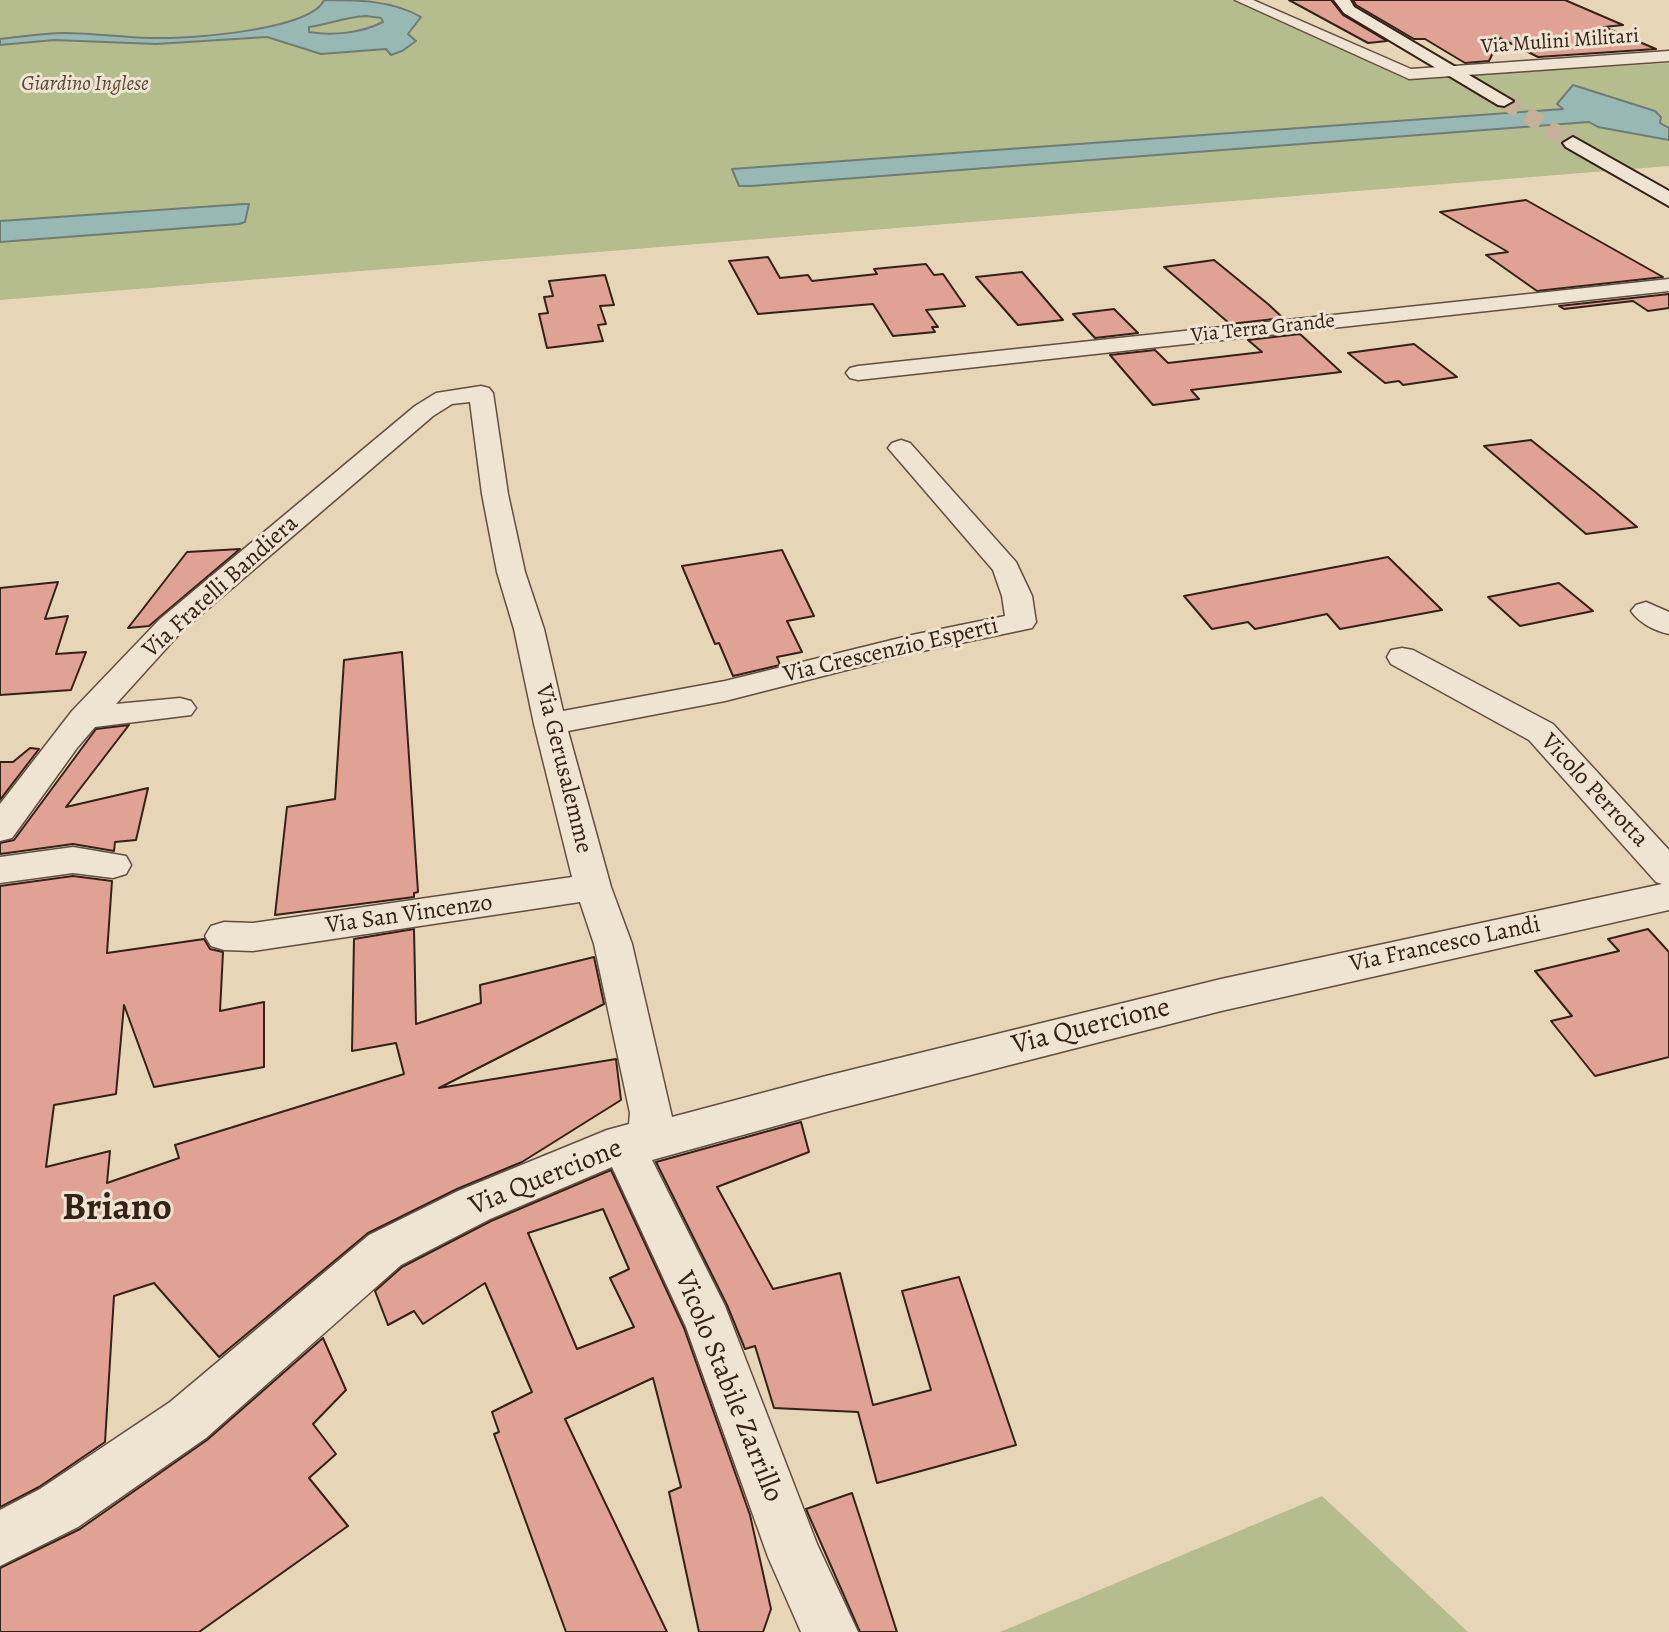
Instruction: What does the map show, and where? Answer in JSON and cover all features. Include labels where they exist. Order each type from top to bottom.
[{"type":"street","name":"Via Mulini Militari","points":[[1241,0],[1409,74],[1669,56]]},
{"type":"street","points":[[1342,0],[1349,10],[1504,101]]},
{"type":"street","points":[[1573,143],[1669,200]]},
{"type":"street","name":"Via Terra Grande","points":[[858,373],[1669,285]]},
{"type":"street","name":"Via Fratelli Bandiera","points":[[0,830],[83,718],[171,625],[424,411],[446,398],[481,393]]},
{"type":"street","name":"Via Gerusalemme","points":[[481,393],[495,494],[511,572],[529,629],[550,723],[593,887],[613,944],[648,1100],[650,1113],[635,1143]]},
{"type":"street","name":"Via Crescenzio Esperti","points":[[550,723],[725,691],[912,644],[1021,622],[1017,596],[1006,568],[901,448]]},
{"type":"street","name":"Vicolo Perrotta","points":[[1402,657],[1541,732],[1669,873]]},
{"type":"street","points":[[83,718],[180,708]]},
{"type":"street","points":[[0,870],[73,860],[113,865]]},
{"type":"street","name":"Via San Vincenzo","points":[[224,936],[253,937],[593,887]]},
{"type":"street","name":"Via Francesco Landi","points":[[1222,995],[1669,896]]},
{"type":"street","name":"Via Quercione","points":[[0,1539],[59,1508],[188,1420],[385,1250],[474,1205],[635,1143],[1222,995]]},
{"type":"street","name":"Vicolo Stabile Zarrillo","points":[[635,1143],[708,1322],[795,1557],[830,1632]]},
{"type":"green space","name":"Giardino Inglese","points":[[0,0],[1237,0],[1405,79],[1669,63],[1669,166],[0,300]]},
{"type":"green space","points":[[1322,1496],[1468,1632],[1000,1632]]},
{"type":"water","points":[[324,0],[362,1],[398,7],[421,17],[408,34],[416,41],[391,55],[386,49],[321,54],[267,37],[156,44],[54,40],[0,45],[0,39],[56,33],[156,38],[194,37],[274,25],[297,19],[314,10]],"holes":[[[351,18],[381,18],[383,22],[356,31],[328,34],[309,32],[309,27]]]},
{"type":"water","points":[[1573,85],[1655,111],[1661,117],[1660,123],[1669,128],[1669,140],[1598,127],[1589,122],[751,186],[739,186],[732,169],[1563,109],[1557,104]]},
{"type":"water","points":[[249,204],[245,222],[239,224],[0,242],[0,221]]},
{"type":"building","points":[[1289,0],[1331,0],[1343,15],[1387,41],[1368,43]]},
{"type":"building","points":[[1353,0],[1565,0],[1623,25],[1604,27],[1656,49],[1538,57],[1500,38],[1489,61],[1465,63],[1425,39],[1414,39],[1356,5]]},
{"type":"building","points":[[1526,200],[1663,277],[1537,291],[1486,255],[1508,252],[1440,212]]},
{"type":"building","points":[[768,257],[780,278],[808,275],[812,281],[877,274],[874,269],[926,264],[934,275],[943,274],[965,306],[926,310],[938,327],[932,327],[935,332],[893,336],[873,304],[758,314],[729,261]]},
{"type":"building","points":[[1214,260],[1283,318],[1230,324],[1164,267]]},
{"type":"building","points":[[1022,272],[1063,320],[1018,325],[976,277]]},
{"type":"building","points":[[605,275],[614,305],[600,306],[606,324],[598,325],[603,341],[547,348],[539,314],[548,313],[544,297],[553,296],[549,281]]},
{"type":"building","points":[[1669,294],[1669,308],[1648,311],[1633,301],[1564,309],[1559,306]]},
{"type":"building","points":[[1114,309],[1138,333],[1095,338],[1073,314]]},
{"type":"building","points":[[1300,334],[1341,372],[1191,390],[1199,399],[1153,405],[1110,355],[1155,350],[1168,363],[1262,352],[1248,340]]},
{"type":"building","points":[[1414,344],[1457,377],[1403,385],[1399,381],[1385,383],[1348,353]]},
{"type":"building","points":[[1531,440],[1637,527],[1586,534],[1484,446]]},
{"type":"building","points":[[240,549],[149,626],[128,628],[187,552]]},
{"type":"building","points":[[782,550],[814,616],[787,621],[802,652],[777,657],[780,665],[733,676],[719,643],[715,644],[682,566]]},
{"type":"building","points":[[1388,557],[1442,610],[1340,629],[1327,614],[1255,629],[1248,622],[1212,629],[1184,596]]},
{"type":"building","points":[[58,582],[45,619],[68,616],[56,654],[86,652],[71,690],[0,695],[0,588]]},
{"type":"building","points":[[1559,583],[1593,611],[1520,626],[1488,597]]},
{"type":"building","points":[[402,652],[418,892],[414,893],[414,897],[275,915],[287,807],[335,799],[344,660]]},
{"type":"building","points":[[129,725],[66,807],[148,788],[136,840],[115,842],[114,851],[73,844],[0,854],[0,843],[14,840],[96,729]]},
{"type":"building","points":[[30,748],[39,749],[0,800],[0,762],[13,762]]},
{"type":"building","points":[[73,876],[112,881],[107,953],[204,939],[210,949],[223,952],[220,1011],[264,1002],[264,1067],[154,1087],[124,1005],[116,1094],[54,1105],[46,1167],[110,1151],[107,1183],[179,1158],[175,1145],[404,1074],[396,1043],[352,1051],[354,939],[414,929],[416,1024],[481,1003],[480,985],[594,957],[604,1004],[439,1088],[616,1059],[621,1100],[522,1162],[457,1189],[368,1233],[219,1357],[154,1283],[114,1296],[105,1442],[39,1487],[0,1507],[0,886]]},
{"type":"building","points":[[1648,929],[1669,952],[1669,1057],[1595,1076],[1551,1021],[1572,1016],[1535,971],[1619,951],[1608,939]]},
{"type":"building","points":[[801,1122],[809,1152],[717,1187],[773,1289],[840,1273],[873,1405],[931,1390],[902,1291],[959,1277],[1016,1445],[877,1483],[858,1412],[774,1408],[755,1346],[745,1349],[727,1305],[656,1162]]},
{"type":"building","points":[[611,1170],[684,1328],[750,1515],[771,1609],[763,1632],[699,1632],[669,1492],[681,1487],[653,1378],[565,1419],[667,1632],[566,1632],[494,1434],[499,1432],[492,1412],[532,1392],[485,1283],[423,1324],[414,1311],[388,1325],[375,1291],[402,1267],[491,1221]],"holes":[[[603,1209],[629,1269],[610,1278],[634,1327],[577,1349],[528,1233]]]},
{"type":"building","points":[[323,1338],[346,1390],[313,1424],[336,1454],[309,1478],[348,1526],[199,1632],[0,1632],[0,1568],[80,1529],[207,1440]]},
{"type":"building","points":[[852,1493],[897,1632],[860,1632],[806,1509]]},
{"type":"tunnel","points":[[1504,101],[1568,140]]},
{"type":"tunnel","points":[[1565,138],[1573,143]]},
{"type":"district","name":"Briano","points":[[117,1210]]}]
